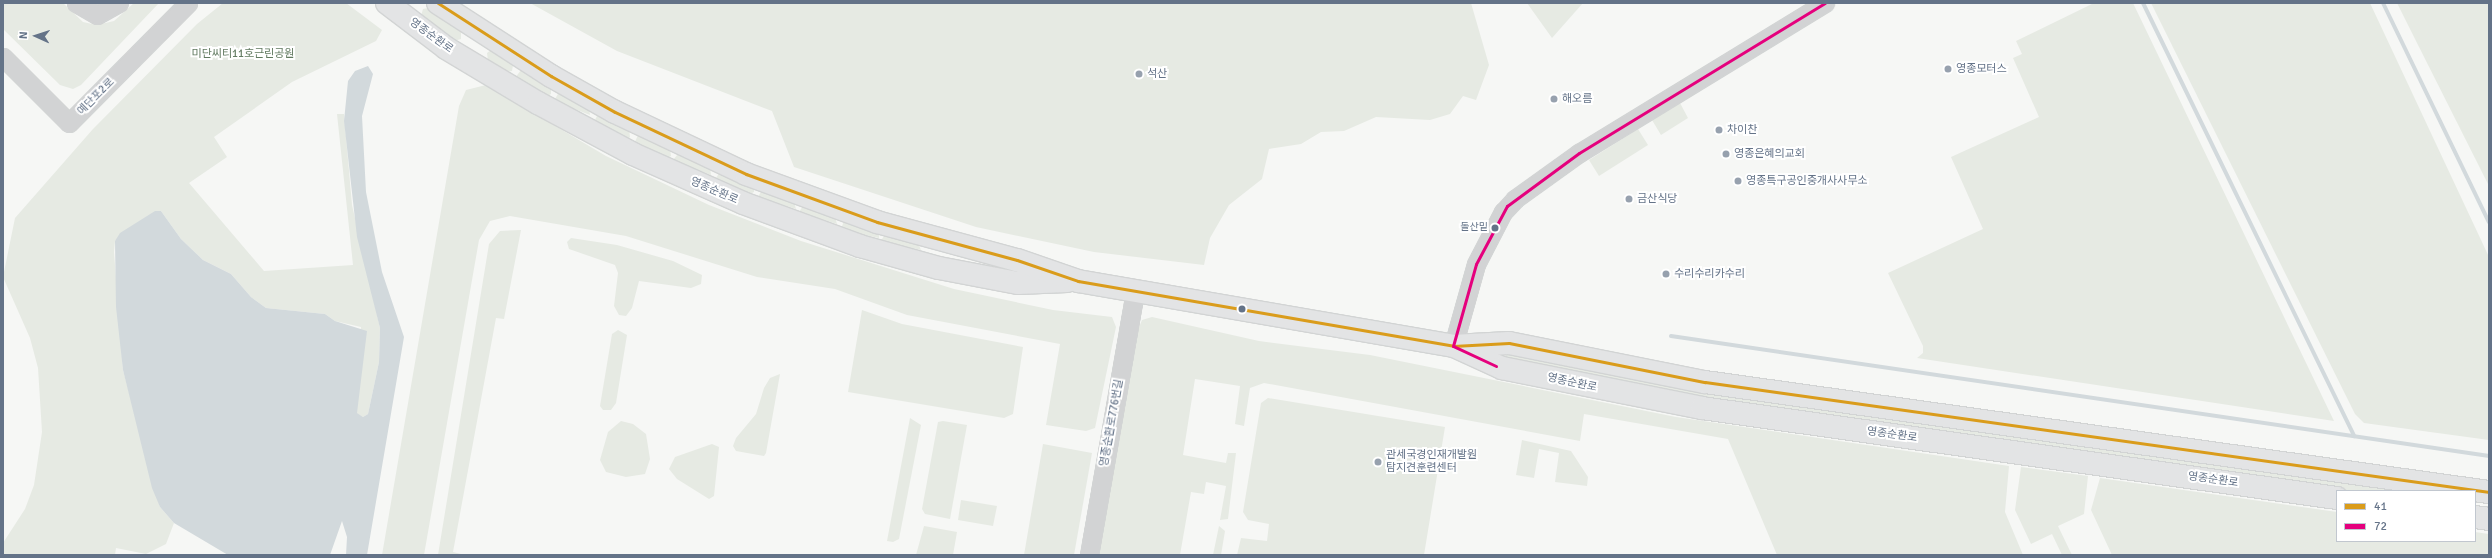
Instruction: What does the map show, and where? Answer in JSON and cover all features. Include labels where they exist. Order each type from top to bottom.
[{"type":"main road","name":"영종순환로","points":[[387,3],[446,48],[538,103],[633,154],[750,206],[860,246],[939,268],[1018,284],[1078,281]]},
{"type":"main road","name":"영종순환로","points":[[438,3],[551,76],[615,112],[746,174],[877,222],[1017,260],[1078,281],[1454,346],[1509,343],[1705,382],[2475,490]]},
{"type":"main road","name":"영종순환로","points":[[1454,346],[1502,368],[1702,408],[2336,498]]},
{"type":"main road","name":"영종순환로","points":[[2476,490],[2489,492]]},
{"type":"main road","points":[[2476,517],[2489,519]]},
{"type":"street","points":[[76,3],[97,15],[119,3]]},
{"type":"street","name":"예단포2로","points":[[3,57],[69,124],[188,3]]},
{"type":"street","points":[[1454,346],[1476,264],[1503,212],[1514,198],[1579,153],[1825,3]]},
{"type":"street","name":"영종순환로776번길","points":[[1089,555],[1135,291]]},
{"type":"green space","points":[[3,3],[63,3],[83,22],[97,25],[114,21],[134,3],[159,3],[81,85],[73,89],[60,85],[3,29]]},
{"type":"green space","name":"미단씨티11호근린공원","points":[[223,3],[346,3],[382,30],[376,41],[292,82],[214,137],[227,157],[189,183],[264,271],[353,265],[337,114],[344,114],[352,205],[380,328],[379,362],[368,414],[363,417],[356,413],[361,327],[335,321],[325,314],[266,308],[251,297],[231,274],[203,260],[181,239],[161,211],[115,241],[114,252],[123,370],[160,507],[174,523],[166,544],[146,554],[116,548],[115,555],[3,555],[3,543],[25,509],[34,485],[42,432],[38,368],[30,338],[3,277],[15,218],[93,129],[197,24]]},
{"type":"green space","points":[[530,3],[1471,3],[1489,65],[1476,100],[1463,96],[1450,114],[1430,120],[1376,117],[1344,131],[1321,132],[1301,144],[1269,149],[1262,179],[1229,205],[1210,238],[1204,265],[1094,252],[976,227],[794,167],[772,111],[617,51]]},
{"type":"green space","points":[[1527,3],[1583,3],[1552,38]]},
{"type":"green space","points":[[2094,3],[2133,3],[2334,421],[1917,358],[1923,353],[1923,346],[1888,273],[1983,229],[1951,157],[2039,117],[2013,58],[2022,54],[2016,41]]},
{"type":"green space","points":[[2151,3],[2370,3],[2489,257],[2489,440],[2364,423],[2355,414]]},
{"type":"green space","points":[[2397,3],[2489,3],[2489,186],[2414,37]]},
{"type":"green space","points":[[428,8],[461,30],[461,39],[454,41],[421,16],[423,9]]},
{"type":"green space","points":[[491,50],[513,65],[512,71],[505,72],[488,61],[487,53]]},
{"type":"green space","points":[[521,70],[551,86],[551,94],[546,97],[515,78]]},
{"type":"green space","points":[[486,85],[606,156],[709,205],[801,241],[954,289],[1053,310],[1112,317],[1116,327],[1095,428],[1086,431],[1046,425],[1060,344],[907,315],[835,289],[757,277],[626,236],[510,216],[490,221],[479,240],[424,555],[382,555],[459,106],[466,90]]},
{"type":"green space","points":[[559,92],[589,108],[590,115],[554,101]]},
{"type":"green space","points":[[1680,103],[1688,118],[1661,135],[1652,120]]},
{"type":"green space","points":[[598,114],[629,129],[630,137],[628,139],[594,122]]},
{"type":"green space","points":[[1638,129],[1648,145],[1599,176],[1589,160]]},
{"type":"green space","points":[[638,135],[670,148],[671,156],[666,159],[634,144]]},
{"type":"green space","points":[[678,154],[710,167],[711,175],[673,160]]},
{"type":"green space","points":[[719,173],[754,188],[754,192],[748,195],[715,180]]},
{"type":"green space","points":[[762,190],[794,202],[796,209],[758,197]]},
{"type":"green space","points":[[803,206],[835,217],[837,224],[799,212]]},
{"type":"green space","points":[[844,220],[879,234],[879,238],[841,230]]},
{"type":"green space","points":[[521,230],[504,319],[496,318],[453,552],[465,555],[438,555],[489,244],[500,231]]},
{"type":"green space","points":[[885,234],[918,243],[921,250],[881,241]]},
{"type":"green space","points":[[571,238],[617,245],[673,261],[702,275],[701,284],[691,288],[639,281],[632,308],[626,316],[619,315],[614,306],[618,273],[615,265],[569,249],[567,242]]},
{"type":"green space","points":[[862,310],[902,324],[1023,347],[1013,414],[1004,418],[848,392]]},
{"type":"green space","points":[[1152,317],[1259,341],[1370,355],[1676,417],[2009,466],[2005,512],[2023,555],[1777,555],[1728,439],[1584,414],[1580,441],[1264,383],[1250,388],[1244,426],[1235,424],[1240,386],[1195,379],[1183,455],[1226,463],[1228,453],[1236,453],[1228,519],[1220,520],[1226,486],[1206,482],[1204,494],[1191,492],[1180,555],[1099,555],[1135,337],[1142,320]]},
{"type":"green space","points":[[618,330],[627,335],[616,403],[611,410],[603,410],[600,406],[612,334]]},
{"type":"green space","points":[[1507,352],[2430,490],[2336,491],[1716,404],[1505,358]]},
{"type":"green space","points":[[780,374],[766,453],[764,456],[736,451],[733,446],[736,438],[756,414],[764,388],[770,378]]},
{"type":"green space","points":[[1268,398],[1445,427],[1424,555],[1237,555],[1241,538],[1267,541],[1269,524],[1248,520],[1243,512],[1261,403]]},
{"type":"green space","points":[[910,418],[921,425],[899,539],[893,542],[887,541]]},
{"type":"green space","points":[[621,421],[633,424],[646,434],[650,459],[645,474],[626,477],[606,472],[600,460],[608,432]]},
{"type":"green space","points":[[943,421],[967,425],[950,519],[925,514],[922,509],[938,422]]},
{"type":"green space","points":[[1522,440],[1571,451],[1588,477],[1587,486],[1555,482],[1559,453],[1539,449],[1534,478],[1516,475]]},
{"type":"green space","points":[[712,444],[719,447],[714,496],[709,499],[677,479],[669,469],[675,457]]},
{"type":"green space","points":[[1043,444],[1092,453],[1074,555],[1024,555]]},
{"type":"green space","points":[[2021,467],[2088,476],[2084,514],[2058,526],[2072,555],[2062,555],[2052,534],[2031,544],[2015,510]]},
{"type":"green space","points":[[2100,478],[2336,512],[2336,542],[2476,542],[2476,532],[2489,534],[2489,555],[2112,555],[2091,510]]},
{"type":"green space","points":[[961,500],[997,506],[993,526],[958,520]]},
{"type":"green space","points":[[924,526],[957,532],[953,555],[916,555]]},
{"type":"green space","points":[[1219,526],[1225,531],[1221,555],[1213,555]]},
{"type":"shaded area","points":[[368,66],[373,74],[362,116],[366,192],[382,272],[404,337],[367,555],[346,555],[347,537],[342,521],[330,555],[228,555],[174,523],[160,507],[152,488],[123,370],[116,307],[115,241],[120,233],[155,211],[161,211],[181,239],[203,260],[231,274],[251,297],[266,308],[325,314],[335,321],[367,331],[357,413],[363,417],[368,414],[379,362],[380,328],[357,237],[344,121],[348,81],[355,71]]},
{"type":"waterway","points":[[2143,3],[2354,436]]},
{"type":"waterway","points":[[2383,3],[2489,222]]},
{"type":"waterway","points":[[1671,336],[2489,456]]},
{"type":"transit line","name":"41","points":[[438,3],[551,76],[615,112],[746,174],[877,222],[1017,260],[1078,281],[1453,346],[1509,343],[1705,382],[2475,490]]},
{"type":"transit line","name":"72","points":[[1496,366],[1453,346],[1476,264],[1507,206],[1579,153],[1825,3]]},
{"type":"transit line","name":"41","points":[[2476,490],[2489,492]]},
{"type":"place","name":"영종모터스","points":[[1948,69]]},
{"type":"place","name":"석산","points":[[1139,74]]},
{"type":"place","name":"해오름","points":[[1554,99]]},
{"type":"place","name":"차이찬","points":[[1719,130]]},
{"type":"place","name":"영종은혜의교회","points":[[1726,154]]},
{"type":"place","name":"영종특구공인중개사사무소","points":[[1738,181]]},
{"type":"place","name":"금산식당","points":[[1629,199]]},
{"type":"place","name":"돌산밑","points":[[1495,228]]},
{"type":"place","name":"수리수리카수리","points":[[1666,274]]},
{"type":"place","name":"관세국경인재개발원 탐지견훈련센터","points":[[1378,462]]}]
